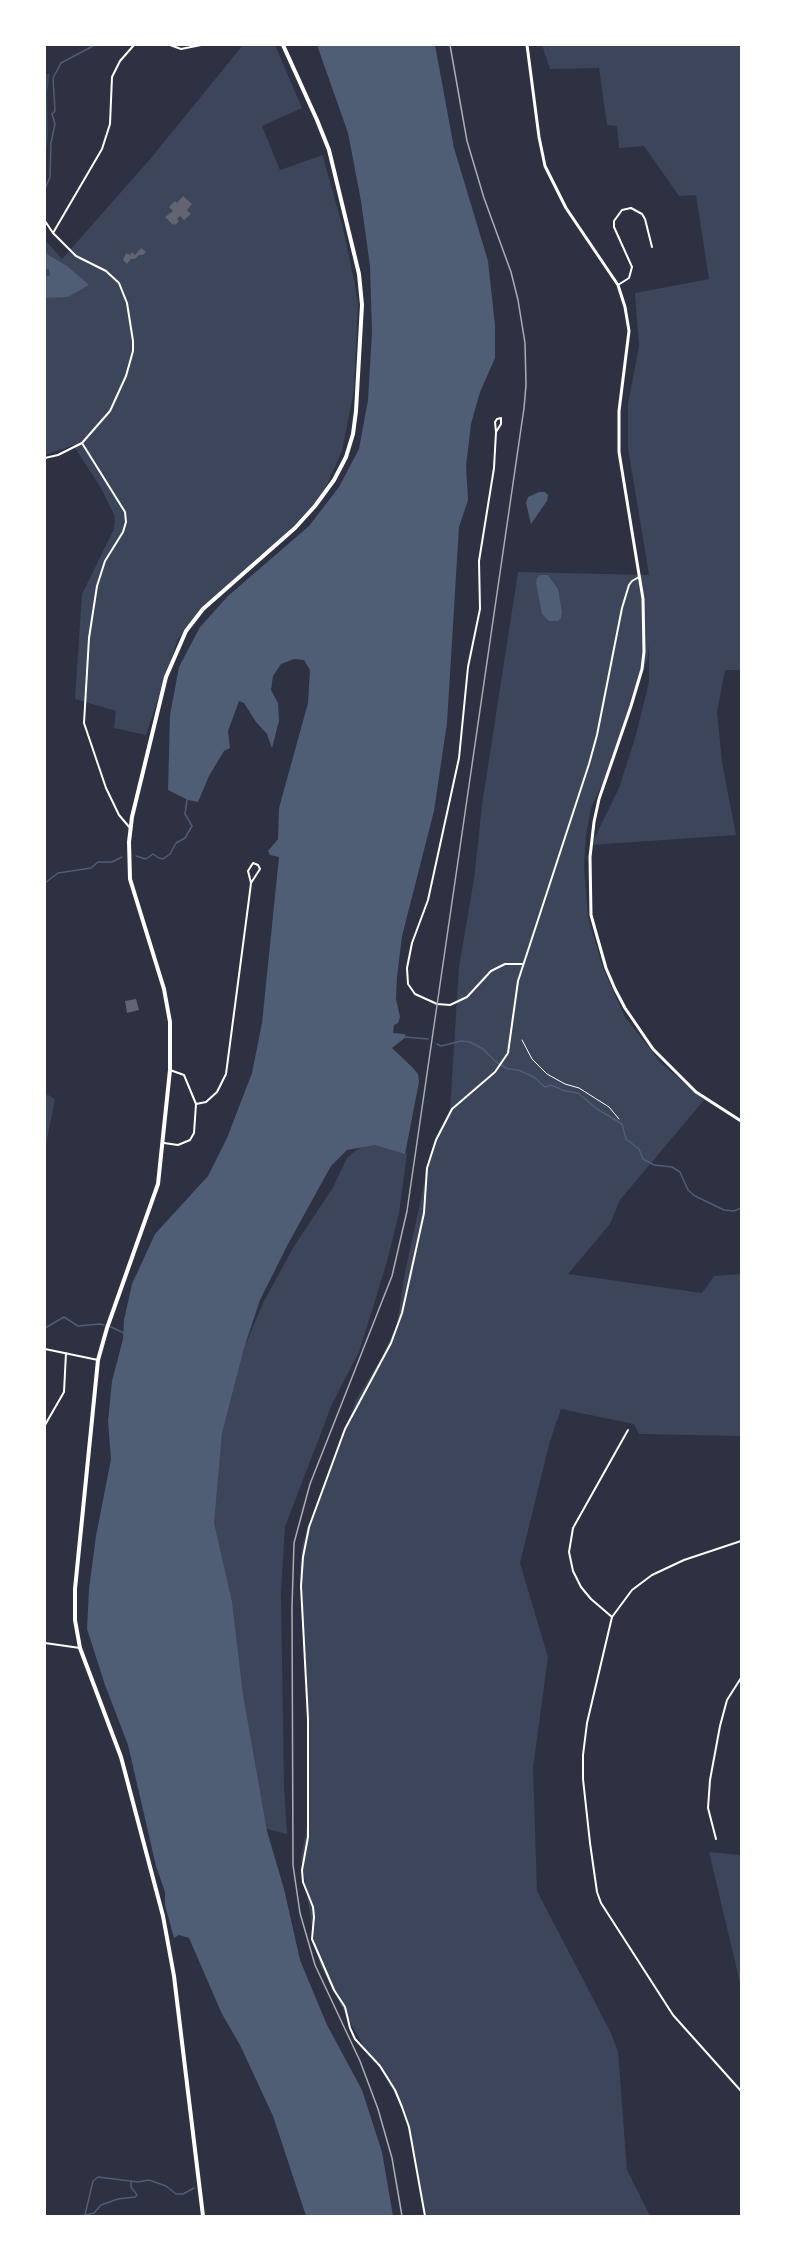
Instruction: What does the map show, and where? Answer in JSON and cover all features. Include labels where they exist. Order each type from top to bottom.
[{"type":"main road","points":[[203,2216],[174,1976],[162,1916],[121,1758],[80,1648],[75,1620],[75,1579],[98,1360],[158,1184],[164,1143],[171,1035],[164,989],[130,879],[128,855],[130,828],[166,677],[186,631],[210,602],[295,528],[315,506],[346,457],[353,434],[362,305],[359,274],[329,150],[283,45]]},
{"type":"main road","points":[[527,45],[539,137],[550,179],[566,208],[618,285],[625,307],[628,331],[619,411],[621,466],[639,577],[645,634],[642,669],[632,706],[598,799],[590,857],[591,915],[606,968],[615,989],[653,1049],[696,1092],[741,1121]]},
{"type":"street","points":[[53,233],[102,148],[110,123],[112,77],[120,61],[134,45]]},
{"type":"street","points":[[170,45],[181,49],[201,45]]},
{"type":"street","points":[[618,285],[628,278],[632,267],[614,227],[614,221],[622,210],[631,208],[642,213],[652,247]]},
{"type":"street","points":[[45,222],[76,256],[106,271],[119,283],[127,303],[133,351],[116,402],[103,420],[82,443],[58,455],[45,458]]},
{"type":"street","points":[[496,432],[494,468],[479,561],[480,609],[468,667],[459,758],[428,900],[412,943],[406,968],[408,984],[415,994],[437,1004],[450,1005],[466,997],[491,971],[506,964],[523,964]]},
{"type":"street","points":[[82,443],[125,512],[126,522],[123,532],[105,561],[97,586],[89,638],[84,723],[106,788],[119,815],[130,828]]},
{"type":"street","points":[[425,2216],[409,2127],[402,2107],[395,2090],[380,2066],[355,2039],[345,2007],[334,1990],[312,1939],[314,1917],[303,1882],[302,1869],[308,1837],[308,1719],[301,1572],[309,1527],[342,1439],[354,1409],[391,1343],[402,1313],[424,1213],[427,1168],[436,1140],[452,1109],[503,1063],[510,1048],[514,1003],[523,964],[544,907],[592,754],[622,608],[629,585],[632,580],[639,577]]},
{"type":"street","points":[[196,1104],[206,1102],[217,1092],[226,1074],[251,883],[248,871],[253,863],[260,869],[251,883]]},
{"type":"street","points":[[164,1143],[178,1145],[190,1140],[195,1124],[196,1104],[184,1075],[170,1070]]},
{"type":"street","points":[[45,1349],[98,1360]]},
{"type":"street","points":[[45,1425],[64,1392],[66,1353]]},
{"type":"street","points":[[612,1617],[580,1587],[573,1571],[569,1552],[573,1528],[628,1430]]},
{"type":"street","points":[[741,1541],[684,1560],[652,1575],[632,1590],[612,1617],[587,1723],[582,1755],[597,1892],[601,1903],[673,2015],[741,2091]]},
{"type":"street","points":[[45,1643],[80,1648]]},
{"type":"street","points":[[716,1839],[708,1808],[710,1780],[727,1700],[741,1678]]},
{"type":"path","points":[[522,1040],[532,1059],[548,1074],[565,1084],[579,1088],[609,1107],[620,1119]]},
{"type":"shaded area","points":[[243,45],[275,45],[302,108],[262,126],[280,170],[323,155],[343,228],[358,304],[354,390],[342,451],[327,485],[310,509],[188,625],[177,641],[146,735],[114,728],[116,711],[75,699],[82,594],[114,529],[115,517],[101,488],[73,445],[45,455],[45,240],[62,259],[151,158]]},
{"type":"shaded area","points":[[317,45],[435,45],[454,148],[488,261],[495,325],[495,358],[480,392],[471,424],[466,466],[468,500],[459,527],[447,723],[434,811],[402,936],[397,977],[396,999],[400,1017],[398,1023],[394,1025],[393,1033],[405,1034],[406,1037],[392,1048],[418,1074],[419,1082],[405,1154],[375,1145],[347,1150],[331,1166],[288,1244],[260,1300],[244,1348],[222,1433],[214,1523],[232,1602],[243,1695],[267,1831],[284,1889],[300,1960],[327,2025],[362,2090],[382,2152],[393,2216],[306,2216],[273,2116],[240,2045],[222,2014],[189,1938],[179,1935],[174,1938],[165,1905],[165,1892],[156,1866],[128,1745],[87,1629],[89,1589],[96,1536],[111,1459],[108,1421],[112,1381],[123,1339],[124,1320],[132,1284],[155,1234],[208,1176],[227,1138],[252,1073],[262,1023],[279,857],[270,855],[268,851],[278,839],[279,808],[308,703],[310,670],[304,660],[294,659],[281,664],[273,676],[271,690],[278,703],[279,721],[272,748],[267,734],[244,703],[239,701],[228,731],[230,748],[224,751],[209,776],[198,802],[188,800],[168,790],[170,715],[179,667],[200,627],[228,596],[309,526],[339,487],[359,449],[368,400],[372,332],[370,266],[361,201],[348,133]]},
{"type":"shaded area","points":[[542,45],[741,45],[741,667],[740,670],[725,670],[717,712],[722,762],[736,835],[591,845],[619,788],[635,738],[649,682],[649,645],[647,661],[613,762],[591,808],[586,835],[584,868],[588,917],[603,968],[625,1017],[661,1063],[704,1100],[620,1200],[610,1224],[568,1274],[702,1293],[714,1276],[741,1274],[741,1436],[639,1434],[634,1424],[561,1409],[550,1441],[520,1563],[548,1657],[533,1768],[537,1891],[611,2033],[618,2052],[627,2170],[650,2216],[425,2216],[419,2190],[417,2164],[406,2116],[383,2072],[364,2047],[337,1998],[320,1965],[316,1951],[301,1858],[307,1825],[307,1683],[300,1573],[302,1545],[357,1398],[383,1355],[397,1324],[405,1272],[427,1171],[436,1136],[450,1110],[459,967],[474,879],[482,805],[518,572],[649,575],[628,448],[628,404],[639,346],[635,293],[709,279],[696,195],[679,196],[644,146],[619,148],[617,126],[607,125],[599,68],[550,69]]},
{"type":"shaded area","points":[[45,74],[50,74],[47,92],[48,136],[45,158]]},
{"type":"shaded area","points":[[45,253],[67,266],[89,285],[68,297],[45,298],[45,276],[50,276],[49,269],[45,269]]},
{"type":"shaded area","points":[[545,492],[548,495],[547,501],[531,524],[526,503],[528,497]]},
{"type":"shaded area","points":[[540,575],[548,575],[558,589],[562,612],[558,621],[549,621],[542,614],[536,583]]},
{"type":"shaded area","points":[[45,1093],[55,1099],[45,1150]]},
{"type":"shaded area","points":[[381,1144],[407,1154],[399,1213],[387,1262],[359,1352],[332,1404],[285,1527],[281,1592],[284,1787],[287,1834],[263,1828],[209,1540],[218,1435],[241,1350],[293,1248],[332,1189],[347,1158],[364,1146]]},
{"type":"shaded area","points":[[709,1852],[741,1855],[741,1987]]},
{"type":"building","points":[[183,196],[192,204],[187,210],[191,214],[184,220],[180,216],[176,225],[174,223],[173,225],[165,217],[173,211],[169,207]]},
{"type":"building","points":[[141,248],[146,252],[143,255],[131,259],[127,264],[123,260],[126,253],[130,255],[132,252],[135,255]]},
{"type":"building","points":[[136,999],[139,1010],[127,1013],[125,1001]]},
{"type":"waterway","points":[[45,189],[50,177],[51,143],[55,124],[52,114],[55,111],[53,78],[61,63],[95,45]]},
{"type":"waterway","points":[[136,856],[146,859],[153,854],[163,859],[170,854],[176,843],[185,838],[192,826],[185,814],[187,800]]},
{"type":"waterway","points":[[45,883],[58,873],[91,868],[98,862],[112,862],[122,857]]},
{"type":"waterway","points":[[405,1037],[428,1039]]},
{"type":"waterway","points":[[437,1044],[441,1046],[461,1041],[470,1042],[483,1049],[496,1062],[508,1069],[518,1070],[534,1077],[545,1087],[551,1085],[578,1093],[597,1109],[622,1124],[626,1139],[639,1149],[643,1159],[654,1165],[672,1167],[680,1172],[688,1190],[695,1196],[724,1210],[734,1211],[741,1208]]},
{"type":"waterway","points":[[45,1328],[64,1317],[78,1326],[104,1325]]},
{"type":"waterway","points":[[111,1327],[124,1333]]},
{"type":"waterway","points":[[79,2216],[85,2215],[93,2181],[98,2177],[138,2182],[149,2180],[166,2186],[176,2194],[183,2194],[194,2188]]},
{"type":"waterway","points":[[86,2215],[94,2213],[101,2205],[118,2199],[135,2197],[137,2195],[131,2187],[131,2181]]},
{"type":"railway","points":[[402,2216],[392,2158],[378,2109],[360,2061],[315,1965],[300,1913],[293,1865],[292,1607],[294,1543],[310,1484],[392,1276],[407,1211],[524,408],[525,343],[518,300],[511,272],[484,198],[467,141],[450,45]]}]
